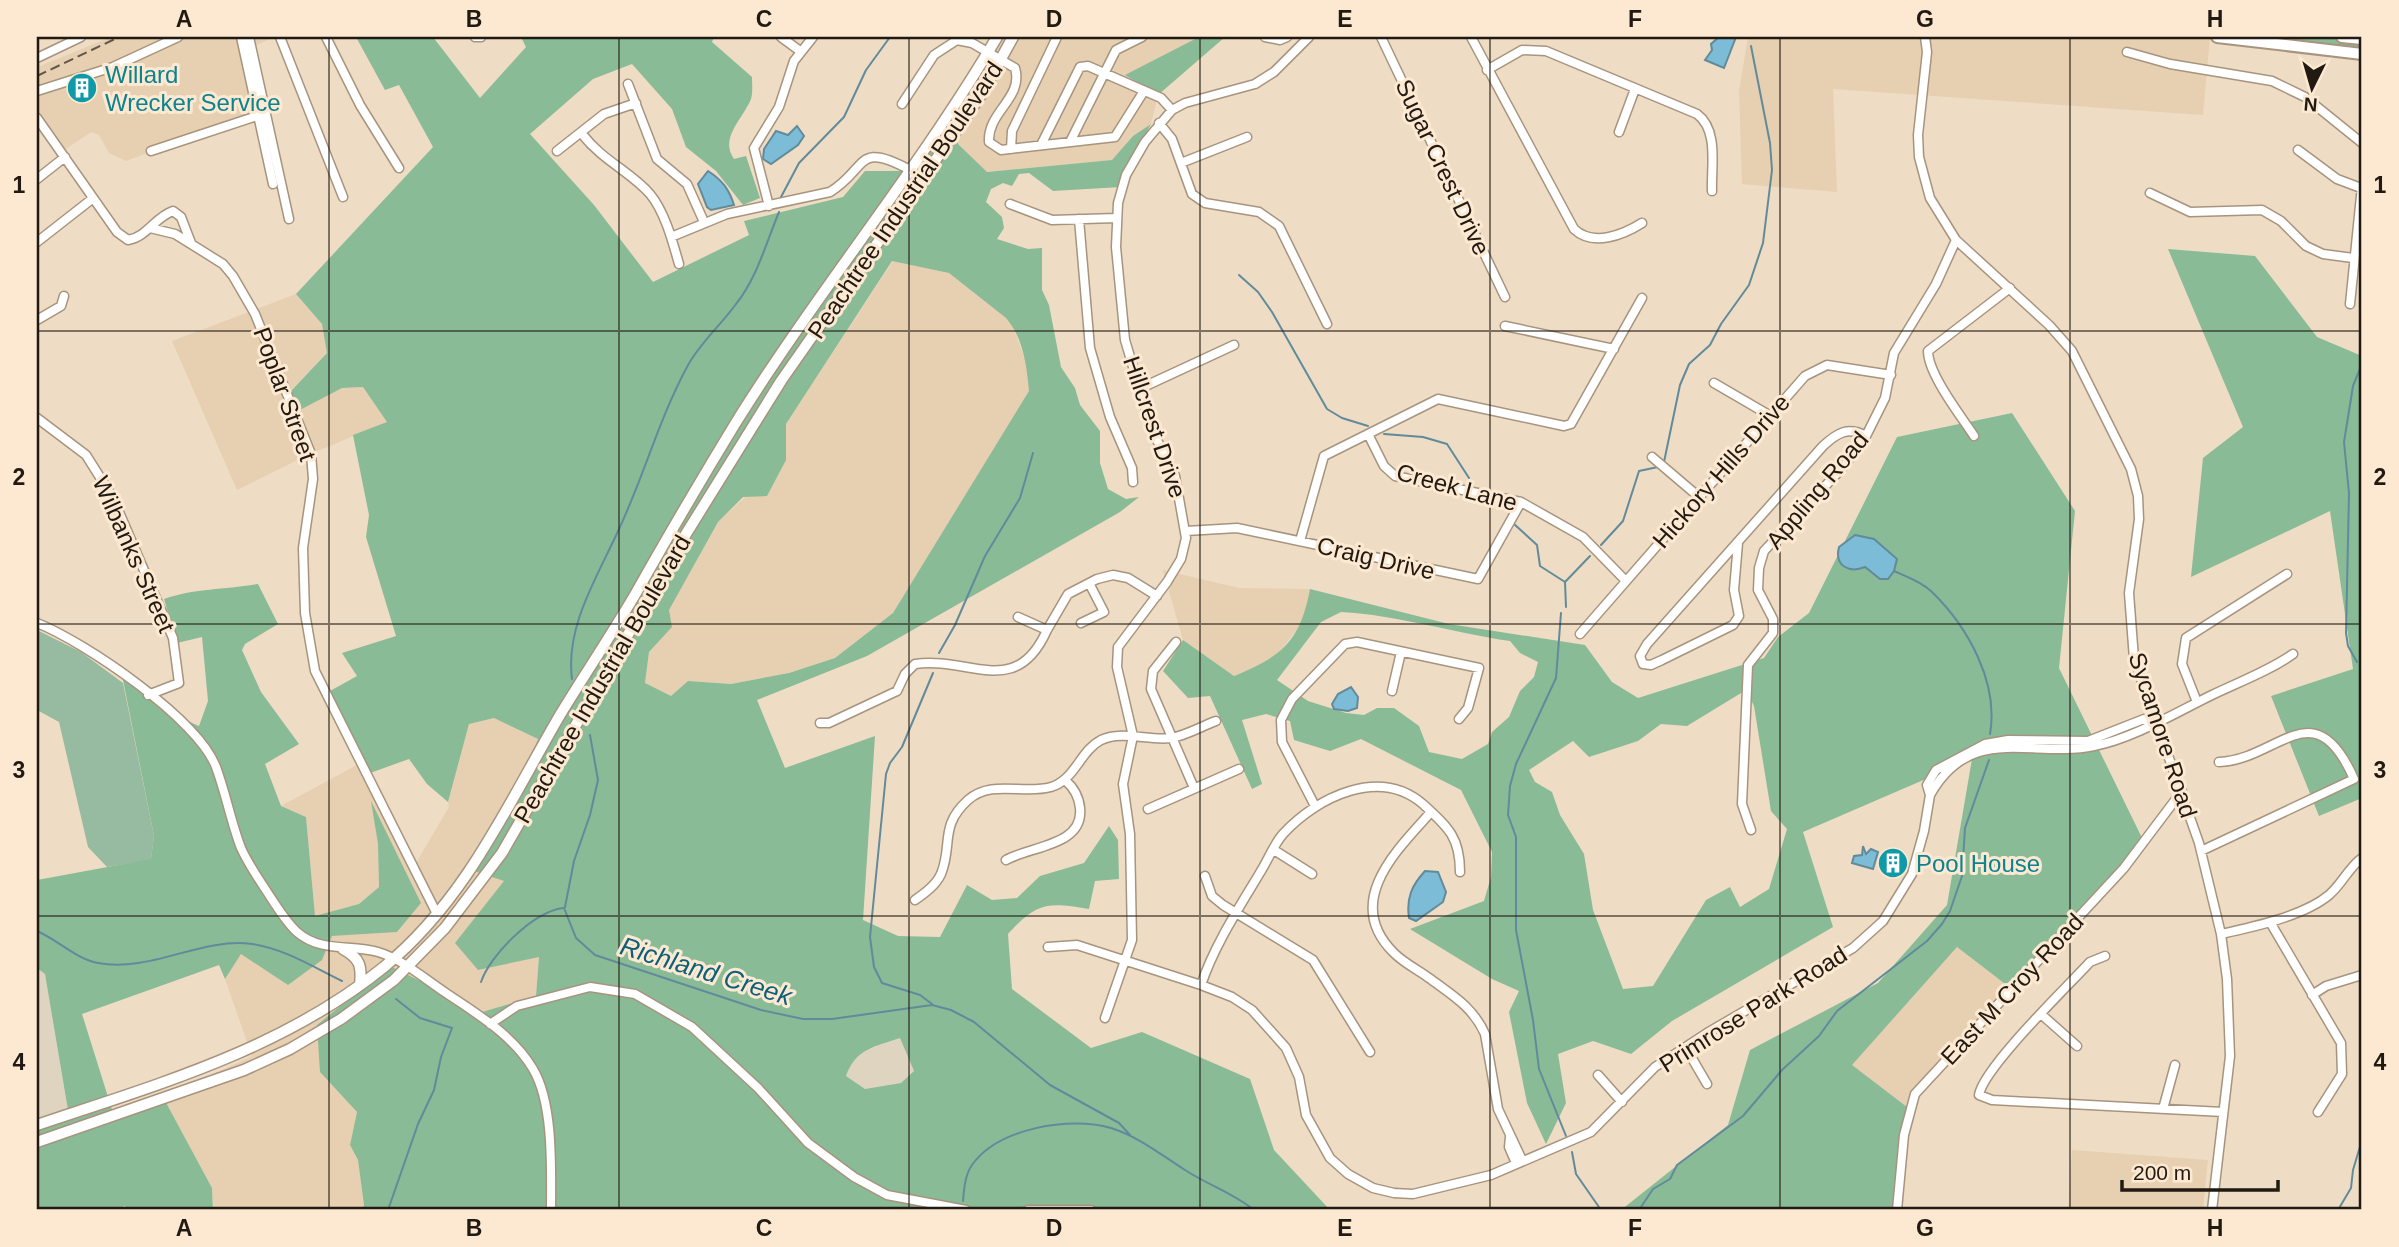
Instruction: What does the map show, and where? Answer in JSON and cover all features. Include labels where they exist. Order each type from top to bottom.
[{"type":"highway","points":[[2217,37],[2362,54]]},
{"type":"highway","points":[[2342,37],[2362,40]]},
{"type":"main road","name":"Peachtree Industrial Boulevard","points":[[37,1125],[179,1077],[282,1035],[360,985],[394,959],[437,914],[488,845],[576,689],[767,372],[910,170],[997,37]]},
{"type":"main road","name":"Peachtree Industrial Boulevard","points":[[37,1142],[244,1070],[290,1049],[341,1019],[406,968],[445,928],[502,853],[589,698],[781,381],[981,94],[1013,37]]},
{"type":"main road","points":[[576,689],[589,698]]},
{"type":"main road","points":[[343,949],[356,956],[362,968],[360,985]]},
{"type":"main road","points":[[107,1101],[112,1116]]},
{"type":"street","points":[[37,58],[81,37]]},
{"type":"street","points":[[37,89],[121,63],[178,37]]},
{"type":"street","points":[[241,37],[273,184]]},
{"type":"street","points":[[248,37],[289,219]]},
{"type":"street","points":[[280,37],[343,197]]},
{"type":"street","points":[[326,37],[360,105],[399,168]]},
{"type":"street","points":[[475,37],[481,37]]},
{"type":"street","points":[[781,37],[800,51]]},
{"type":"street","points":[[769,206],[754,148],[779,107],[787,76],[800,51],[813,37]]},
{"type":"street","points":[[1011,149],[1012,131],[1057,37]]},
{"type":"street","points":[[1070,142],[1116,50],[1142,37]]},
{"type":"street","points":[[1265,37],[1280,40],[1287,37]]},
{"type":"street","name":"Hillcrest Drive","points":[[1105,1018],[1132,940],[1130,834],[1123,784],[1133,736],[1117,657],[1118,647],[1181,559],[1186,531],[1175,476],[1152,430],[1125,340],[1116,218],[1126,175],[1159,124],[1172,110],[1185,103],[1255,84],[1274,72],[1309,37]]},
{"type":"street","name":"Sugar Crest Drive","points":[[1381,37],[1505,297]]},
{"type":"street","points":[[1471,37],[1580,235],[1602,239],[1642,223]]},
{"type":"street","name":"Sycamore Road","points":[[1925,37],[1927,52],[1919,157],[1930,198],[1956,240],[2049,324],[2072,351],[2131,469],[2138,496],[2139,519],[2129,593],[2134,659],[2201,851],[2221,934],[2230,1022],[2211,1210]]},
{"type":"street","points":[[902,104],[934,55],[957,38],[984,49],[986,53],[1014,68],[1018,79],[1015,91],[992,123],[989,142],[1001,150],[1115,137],[1144,91]]},
{"type":"street","points":[[1488,70],[1522,50],[1546,51],[1704,119],[1711,135],[1712,191]]},
{"type":"street","points":[[2127,52],[2171,64],[2272,81],[2305,97],[2362,143]]},
{"type":"street","points":[[1041,145],[1080,67],[1088,66],[1161,98],[1172,110]]},
{"type":"street","points":[[628,84],[657,159],[687,184],[704,222]]},
{"type":"street","points":[[1619,132],[1635,89]]},
{"type":"street","points":[[557,151],[582,134],[604,114],[636,103]]},
{"type":"street","points":[[151,151],[257,116]]},
{"type":"street","name":"Poplar Street","points":[[37,118],[40,129],[65,157],[117,232],[128,240],[136,239],[166,213],[178,213],[191,243],[223,264],[241,288],[255,314],[311,454],[313,479],[303,548],[304,613],[309,651],[315,671],[437,914]]},
{"type":"street","points":[[1159,124],[1171,139],[1187,187],[1205,203],[1259,212],[1279,226],[1327,324]]},
{"type":"street","points":[[582,134],[596,153],[651,195],[671,237],[679,264]]},
{"type":"street","points":[[1181,163],[1247,137]]},
{"type":"street","points":[[2298,150],[2337,180],[2362,187],[2350,304]]},
{"type":"street","points":[[671,237],[704,222],[830,192],[842,184],[861,161],[872,156],[888,158],[910,170]]},
{"type":"street","points":[[37,179],[65,157]]},
{"type":"street","points":[[2150,193],[2190,212],[2262,210],[2281,221],[2306,246],[2323,254],[2353,258]]},
{"type":"street","points":[[37,242],[92,199]]},
{"type":"street","points":[[1010,204],[1052,220],[1116,218]]},
{"type":"street","points":[[1079,219],[1090,348],[1110,417],[1132,468],[1133,482]]},
{"type":"street","points":[[150,228],[175,234],[191,243]]},
{"type":"street","name":"Appling Road","points":[[1751,830],[1742,804],[1748,665],[1773,633],[1773,619],[1758,590],[1759,568],[1764,551],[1844,466],[1866,436],[1885,398],[1895,353],[1936,285],[1956,240]]},
{"type":"street","points":[[1974,436],[1948,397],[1928,359],[1928,351],[2010,288]]},
{"type":"street","points":[[37,320],[61,306],[64,296]]},
{"type":"street","points":[[1300,541],[1324,456],[1438,399],[1564,426],[1571,424],[1642,298]]},
{"type":"street","points":[[1505,326],[1614,349]]},
{"type":"street","points":[[1139,389],[1234,345]]},
{"type":"street","name":"Hickory Hills Drive","points":[[1580,634],[1805,376],[1819,366],[1891,375]]},
{"type":"street","points":[[1714,383],[1769,415]]},
{"type":"street","name":"Wilbanks Street","points":[[37,418],[86,456],[113,498],[173,638],[179,683],[148,695]]},
{"type":"street","points":[[1738,543],[1734,590],[1739,616],[1733,625],[1651,665],[1643,664],[1640,656],[1647,644],[1830,439],[1838,433],[1851,430],[1866,436]]},
{"type":"street","name":"Creek Lane","points":[[1368,434],[1384,466],[1395,476],[1521,502],[1583,537],[1625,580]]},
{"type":"street","points":[[1652,457],[1699,497]]},
{"type":"street","name":"Craig Drive","points":[[1186,531],[1237,528],[1462,578],[1478,579],[1521,502]]},
{"type":"street","points":[[2197,702],[2182,664],[2186,638],[2287,574]]},
{"type":"street","points":[[820,723],[839,719],[897,691],[905,674],[915,664],[958,665],[997,673],[1010,669],[1032,656],[1068,594],[1089,583],[1113,575],[1128,578],[1157,596]]},
{"type":"street","points":[[1081,622],[1104,612],[1089,583]]},
{"type":"street","points":[[1018,617],[1047,630]]},
{"type":"street","points":[[37,623],[99,655],[194,734],[215,766],[242,850],[284,917],[297,932],[315,944],[376,951],[394,959],[512,1042],[534,1070],[546,1118],[551,1210]]},
{"type":"street","points":[[1176,642],[1153,671],[1151,689],[1194,788]]},
{"type":"street","points":[[1315,806],[1282,743],[1280,728],[1283,713],[1345,644],[1357,642],[1479,668],[1468,708],[1459,719]]},
{"type":"street","points":[[1392,691],[1401,652]]},
{"type":"street","name":"Primrose Park Road","points":[[1048,947],[1077,945],[1233,997],[1252,1010],[1275,1032],[1299,1077],[1306,1115],[1330,1158],[1348,1174],[1373,1188],[1413,1194],[1491,1175],[1591,1132],[1655,1067],[1853,948],[1883,921],[1912,874],[1924,831],[1930,795],[1951,768],[1986,750],[2012,746],[2096,746],[2155,722],[2293,654]]},
{"type":"street","points":[[915,901],[933,886],[942,872],[947,832],[953,817],[970,798],[988,789],[1050,787],[1065,780],[1091,747],[1103,739],[1133,736],[1172,738],[1216,721]]},
{"type":"street","points":[[2201,851],[2354,779],[2338,747],[2326,737],[2311,733],[2296,733],[2233,761],[2218,762]]},
{"type":"street","points":[[1148,809],[1239,769]]},
{"type":"street","points":[[1006,860],[1021,852],[1060,841],[1073,833],[1080,818],[1080,806],[1075,792],[1065,780]]},
{"type":"street","points":[[1201,985],[1214,951],[1280,838],[1315,806],[1357,787],[1376,786],[1413,795],[1455,838],[1460,851],[1460,872]]},
{"type":"street","name":"East M Croy Road","points":[[1897,1210],[1904,1135],[1915,1094],[2124,868],[2182,791]]},
{"type":"street","points":[[1431,811],[1386,862],[1375,890],[1377,921],[1394,953],[1461,1001],[1479,1022],[1485,1034],[1498,1110],[1519,1162]]},
{"type":"street","points":[[1274,850],[1312,874]]},
{"type":"street","points":[[2221,934],[2270,922],[2330,894],[2354,863],[2362,858]]},
{"type":"street","points":[[1205,876],[1212,895],[1313,960],[1370,1052]]},
{"type":"street","points":[[2270,922],[2341,1042],[2344,1057],[2342,1074],[2318,1112]]},
{"type":"street","points":[[2105,956],[2090,962],[2042,1014],[1987,1075],[1979,1095],[1992,1100],[2223,1112]]},
{"type":"street","points":[[2312,995],[2326,986],[2362,975]]},
{"type":"street","points":[[490,1024],[517,1006],[590,986],[635,994],[692,1027],[758,1088],[808,1143],[854,1177],[887,1195],[966,1210]]},
{"type":"street","points":[[2042,1014],[2077,1046]]},
{"type":"street","points":[[1686,1048],[1707,1084]]},
{"type":"street","points":[[2163,1109],[2175,1065]]},
{"type":"street","points":[[1598,1075],[1622,1102]]},
{"type":"street","points":[[1028,1210],[1091,1210]]},
{"type":"shaded area","points":[[111,37],[274,37],[246,50],[251,112],[126,161],[109,153],[99,135],[91,132],[63,151],[37,121],[37,59],[40,66]]},
{"type":"shaded area","points":[[992,37],[1199,38],[1126,75],[1158,95],[1151,124],[1133,136],[1112,160],[986,172],[959,145],[942,118]]},
{"type":"shaded area","points":[[1748,37],[2210,37],[2203,115],[1833,89],[1837,192],[1742,184],[1739,91]]},
{"type":"shaded area","points":[[893,261],[949,273],[1006,318],[1012,325],[1027,364],[1030,391],[893,613],[835,658],[789,673],[731,684],[688,681],[671,696],[645,684],[649,652],[672,627],[668,610],[718,522],[786,460],[786,424]]},
{"type":"shaded area","points":[[296,294],[322,324],[327,353],[290,391],[296,411],[342,388],[363,387],[388,422],[310,454],[237,490],[172,341]]},
{"type":"shaded area","points":[[1163,570],[1239,588],[1310,589],[1304,620],[1274,659],[1234,676],[1183,640]]},
{"type":"shaded area","points":[[494,718],[538,739],[524,776],[474,871],[504,881],[479,970],[539,956],[536,996],[482,1012],[320,1072],[357,1112],[350,1145],[358,1160],[364,1205],[362,1210],[214,1210],[212,1188],[163,1097],[252,1056],[225,979],[241,953],[322,960],[331,936],[397,932],[421,903],[372,804],[378,844],[379,887],[359,904],[315,917],[306,817],[281,806],[357,765],[413,868],[449,807],[448,802],[469,724]]},
{"type":"shaded area","points":[[1957,947],[2013,990],[1907,1107],[1851,1065]]},
{"type":"shaded area","points":[[37,968],[45,974],[69,1117],[37,1129]]},
{"type":"shaded area","points":[[900,1038],[914,1071],[901,1083],[865,1089],[846,1076],[852,1060],[864,1051]]},
{"type":"shaded area","points":[[2072,1150],[2208,1160],[2203,1210],[2068,1210]]},
{"type":"green space","points":[[356,37],[433,37],[480,98],[526,47],[521,37],[714,37],[712,42],[752,77],[751,99],[729,144],[734,159],[746,156],[760,198],[743,205],[716,171],[686,147],[672,109],[632,64],[593,79],[530,134],[594,205],[653,282],[749,235],[744,221],[843,197],[865,171],[916,171],[942,118],[959,145],[987,172],[1112,160],[1133,136],[1151,124],[1122,180],[1121,187],[1053,191],[1029,173],[1019,174],[1012,186],[1003,183],[991,189],[986,202],[1002,217],[1004,228],[997,239],[1028,249],[1042,248],[1042,290],[1049,305],[1061,367],[1075,388],[1080,405],[1100,431],[1100,463],[1108,489],[1126,499],[1139,497],[1120,512],[867,656],[757,700],[785,768],[875,736],[863,920],[898,936],[940,937],[967,885],[992,900],[1017,898],[1040,876],[1084,863],[1109,826],[1118,840],[1119,879],[1095,881],[1089,909],[1053,905],[1035,910],[1018,923],[1008,934],[1012,989],[1091,1048],[1142,1032],[1250,1079],[1274,1150],[1330,1210],[362,1210],[364,1205],[358,1160],[350,1145],[357,1112],[320,1072],[317,1025],[390,966],[482,1012],[536,996],[539,957],[478,970],[455,943],[504,881],[474,871],[524,776],[538,739],[494,718],[469,724],[448,802],[427,784],[409,759],[370,773],[330,691],[357,676],[342,653],[396,636],[366,537],[369,515],[353,435],[387,422],[363,387],[342,388],[296,412],[290,392],[327,353],[322,324],[296,294],[433,147],[399,85],[385,90]],"holes":[[[892,261],[949,273],[1006,318],[1020,343],[1029,391],[893,613],[835,658],[789,673],[731,684],[688,681],[671,696],[645,683],[649,652],[672,627],[669,610],[718,522],[743,497],[767,496],[786,460],[786,424]],[[900,1038],[914,1071],[901,1083],[865,1089],[846,1076],[861,1054]]]},
{"type":"green space","points":[[1199,37],[1225,37],[1158,95],[1125,75]]},
{"type":"green space","points":[[2210,37],[2362,37],[2362,56]]},
{"type":"green space","points":[[2168,249],[2255,256],[2317,337],[2362,356],[2362,798],[2319,816],[2271,696],[2353,669],[2330,511],[2191,577],[2203,458],[2243,427]]},
{"type":"green space","points":[[2012,413],[2075,511],[2059,668],[2145,844],[2013,990],[1957,947],[1852,1065],[1907,1107],[1897,1210],[1621,1210],[1728,1125],[1750,1050],[1878,983],[1947,905],[1972,759],[1803,832],[1833,927],[1672,1021],[1631,1054],[1593,1041],[1558,1054],[1566,1103],[1546,1144],[1527,1103],[1509,1012],[1519,991],[1492,979],[1410,929],[1484,901],[1491,877],[1492,852],[1461,790],[1361,739],[1330,751],[1294,740],[1290,721],[1266,714],[1242,720],[1262,784],[1252,789],[1210,696],[1188,698],[1163,671],[1183,640],[1234,676],[1251,669],[1277,654],[1294,635],[1301,622],[1310,589],[1449,624],[1585,645],[1612,682],[1638,698],[1764,658],[1778,637],[1809,613],[1897,437]],"holes":[[[1341,612],[1383,617],[1510,641],[1520,653],[1538,662],[1534,677],[1520,691],[1509,717],[1492,732],[1488,744],[1462,759],[1429,752],[1419,726],[1394,708],[1377,708],[1364,715],[1346,713],[1308,701],[1277,680],[1321,622]],[[1746,690],[1754,706],[1771,811],[1787,829],[1769,889],[1740,907],[1730,887],[1706,900],[1653,986],[1623,989],[1593,910],[1584,854],[1560,815],[1552,792],[1535,782],[1529,770],[1573,741],[1589,757],[1638,741],[1661,724],[1687,726]]]},
{"type":"green space","points":[[258,584],[278,624],[245,644],[242,650],[261,692],[299,744],[265,764],[281,806],[306,817],[315,916],[359,904],[379,887],[378,844],[371,801],[421,903],[397,932],[332,936],[322,960],[288,985],[241,954],[225,979],[219,965],[82,1014],[114,1116],[163,1097],[212,1188],[213,1210],[127,1210],[125,1206],[116,1210],[37,1210],[37,1129],[69,1116],[45,974],[37,968],[37,880],[151,859],[154,836],[122,675],[160,709],[199,726],[208,701],[202,637],[177,643],[164,599],[199,591]]},
{"type":"green space","points":[[37,630],[81,652],[123,683],[154,836],[151,860],[107,867],[88,847],[59,722],[37,710]]},
{"type":"water","points":[[1719,37],[1736,37],[1724,68],[1705,60],[1712,50],[1711,44]]},
{"type":"water","points":[[797,126],[804,136],[798,145],[771,164],[763,159],[764,149],[776,131],[788,135]]},
{"type":"water","points":[[708,171],[724,185],[734,205],[711,210],[707,207],[698,184]]},
{"type":"water","points":[[1855,535],[1874,539],[1897,559],[1894,571],[1888,579],[1880,579],[1865,567],[1849,569],[1841,564],[1839,547]]},
{"type":"water","points":[[1351,687],[1358,697],[1357,708],[1348,711],[1334,709],[1332,704],[1338,694]]},
{"type":"water","points":[[1863,846],[1866,854],[1871,849],[1878,852],[1873,869],[1852,863],[1854,856],[1862,855]]},
{"type":"water","points":[[1425,871],[1438,872],[1446,892],[1443,902],[1416,921],[1409,918],[1409,898],[1413,887]]},
{"type":"waterway","points":[[781,197],[799,163],[844,117],[866,70],[890,37]]},
{"type":"waterway","points":[[1664,462],[1680,385],[1689,364],[1710,345],[1721,324],[1749,285],[1763,243],[1772,170],[1770,143],[1751,46]]},
{"type":"waterway","points":[[572,679],[571,659],[578,621],[628,509],[668,407],[692,359],[750,283],[779,212]]},
{"type":"waterway","points":[[1239,275],[1258,292],[1272,312],[1327,409],[1342,418],[1368,426]]},
{"type":"waterway","points":[[2357,662],[2348,646],[2346,633],[2349,493],[2344,442],[2353,386],[2362,364]]},
{"type":"waterway","points":[[1384,434],[1423,437],[1447,444],[1469,478]]},
{"type":"waterway","points":[[939,653],[955,625],[985,556],[1020,498],[1033,453]]},
{"type":"waterway","points":[[1601,545],[1623,521],[1639,471],[1658,467]]},
{"type":"waterway","points":[[1514,524],[1537,545],[1540,566],[1565,582]]},
{"type":"waterway","points":[[1566,607],[1565,582],[1590,556]]},
{"type":"waterway","points":[[1894,571],[1932,592],[1969,639],[1978,657],[1990,695],[1990,734]]},
{"type":"waterway","points":[[1561,613],[1556,678],[1516,764],[1510,786],[1508,815],[1516,837],[1516,930],[1539,1069],[1566,1136]]},
{"type":"waterway","points":[[932,1004],[920,995],[882,983],[874,967],[870,937],[886,774],[890,763],[902,747],[933,673]]},
{"type":"waterway","points":[[565,907],[574,861],[590,815],[598,780],[590,735]]},
{"type":"waterway","points":[[1639,1210],[1653,1189],[1670,1179],[1677,1165],[1743,1116],[1782,1070],[1819,1036],[1837,1011],[1927,941],[1942,924],[1950,911],[1962,876],[1965,828],[1989,760]]},
{"type":"waterway","name":"Richland Creek","points":[[481,982],[493,960],[514,936],[539,917],[563,908]]},
{"type":"waterway","name":"Richland Creek","points":[[564,908],[576,938],[595,955],[761,1010],[803,1019],[832,1019],[932,1005],[951,1010],[974,1022],[1050,1085],[1119,1123],[1130,1135]]},
{"type":"waterway","points":[[37,931],[90,961],[117,965],[156,960],[214,945],[252,944],[287,954],[342,981]]},
{"type":"waterway","name":"Richland Creek","points":[[388,1210],[418,1124],[434,1090],[441,1057],[452,1028],[420,1018],[396,999]]},
{"type":"waterway","points":[[963,1201],[968,1173],[984,1152],[999,1142],[1036,1128],[1076,1124],[1111,1128],[1131,1136],[1254,1210]]},
{"type":"waterway","points":[[2338,1210],[2351,1188],[2362,1140]]},
{"type":"waterway","points":[[1572,1152],[1576,1174],[1601,1210]]},
{"type":"railway","points":[[37,76],[119,37]]},
{"type":"place","name":"Willard Wrecker Service","points":[[82,88]]},
{"type":"place","name":"Pool House","points":[[1893,863]]}]
